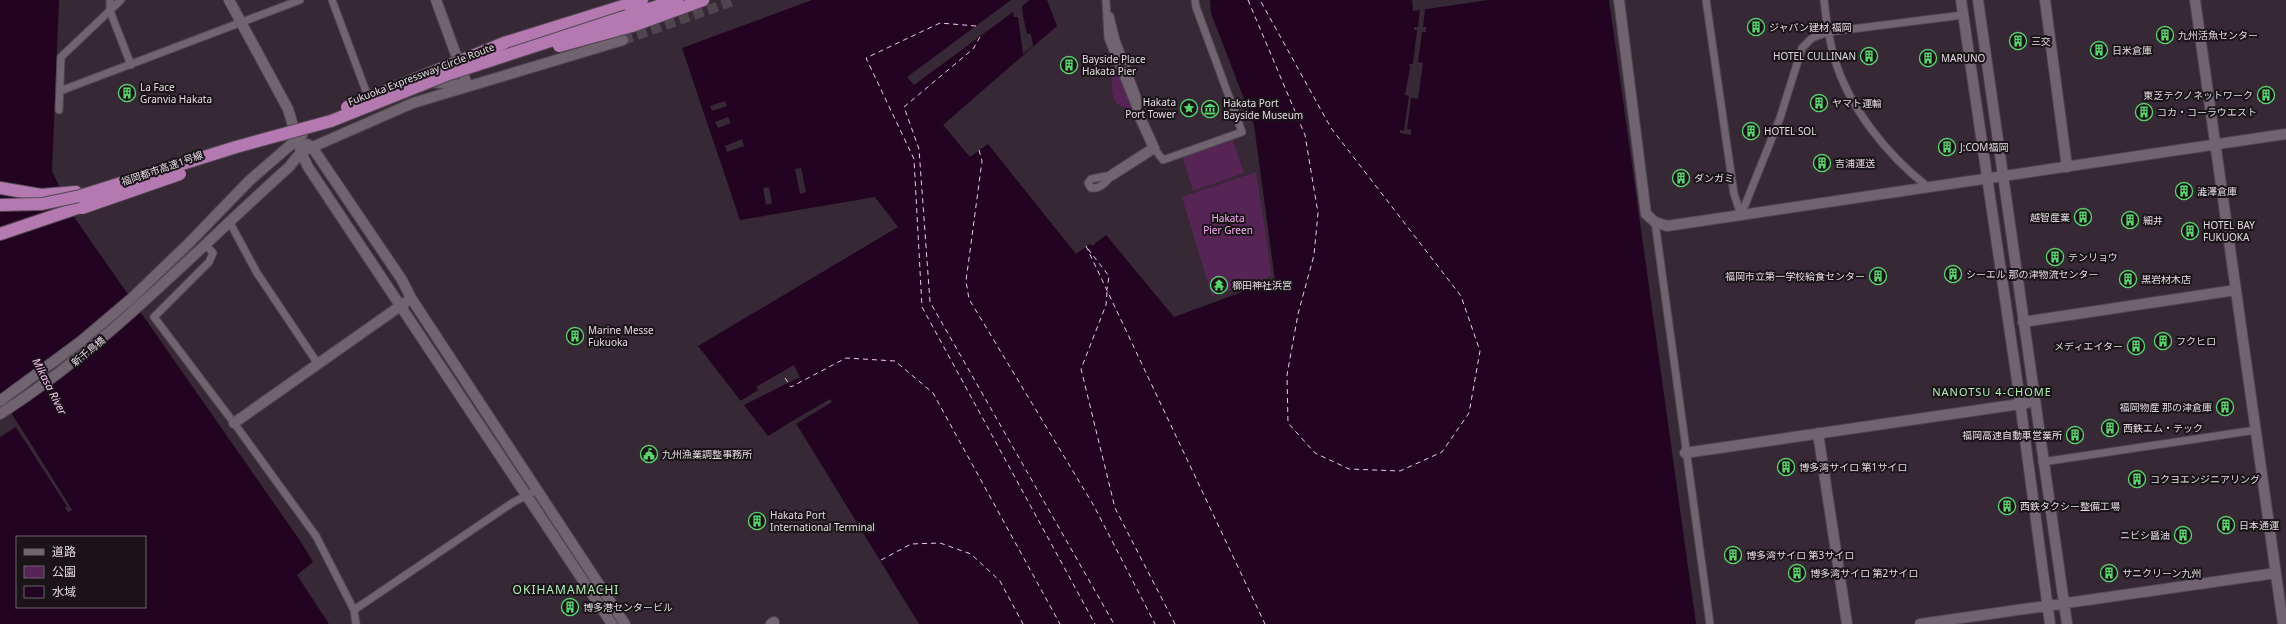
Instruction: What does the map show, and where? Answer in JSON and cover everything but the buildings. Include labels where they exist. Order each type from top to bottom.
[{"type":"highway","points":[[504,43],[566,17],[616,0]]},
{"type":"highway","name":"Fukuoka Expressway Circle Route","points":[[0,235],[144,184],[254,141],[328,115],[504,43],[642,0]]},
{"type":"highway","name":"Fukuoka Expressway Circle Route","points":[[0,205],[42,204],[80,196],[236,147],[331,121],[449,74],[677,0]]},
{"type":"highway","points":[[449,74],[632,26],[703,0]]},
{"type":"highway","name":"福岡都市高速1号線","points":[[0,235],[331,121]]},
{"type":"highway","name":"Fukuoka Expressway Circle Route","points":[[0,188],[41,195],[75,192],[142,176],[254,141]]},
{"type":"street","points":[[110,0],[110,11],[131,64]]},
{"type":"street","points":[[59,110],[61,57],[122,0]]},
{"type":"street","points":[[229,0],[288,109],[301,152],[401,307],[612,624]]},
{"type":"street","points":[[60,91],[300,0]]},
{"type":"street","points":[[332,0],[371,104]]},
{"type":"street","points":[[436,0],[467,85]]},
{"type":"street","points":[[1106,0],[1108,38],[1139,115],[1154,148],[1163,160],[1242,132],[1196,7],[1195,0]]},
{"type":"street","points":[[1619,0],[1646,214],[1654,222],[1667,226],[2286,134]]},
{"type":"street","points":[[1706,0],[1734,194],[1741,215]]},
{"type":"street","points":[[1824,0],[1828,32],[1834,58],[1845,86],[1860,112],[1886,147],[1928,187]]},
{"type":"street","points":[[1961,0],[2020,404],[2050,624]]},
{"type":"street","points":[[1978,0],[2035,402],[2042,462],[2067,624]]},
{"type":"street","points":[[2045,0],[2067,167]]},
{"type":"street","points":[[2195,0],[2283,624]]},
{"type":"street","points":[[1741,215],[1780,118],[1802,48],[1812,38],[1828,32],[1963,15]]},
{"type":"street","points":[[301,152],[413,103],[467,85],[623,40]]},
{"type":"street","name":"新千鳥橋","points":[[0,401],[80,342],[160,271],[250,180],[297,137],[371,104],[432,82],[467,85]]},
{"type":"street","points":[[297,137],[312,147],[402,280],[411,298],[625,624]]},
{"type":"street","points":[[1112,175],[1127,163],[1154,148]]},
{"type":"street","name":"新千鳥橋","points":[[0,414],[59,374],[88,351],[168,280],[289,167],[301,152]]},
{"type":"street","points":[[230,221],[257,273],[318,364]]},
{"type":"street","points":[[1654,222],[1710,624]]},
{"type":"street","points":[[205,244],[213,253],[209,262],[154,317],[234,423],[316,536],[354,610],[356,624]]},
{"type":"street","points":[[2023,322],[2236,290]]},
{"type":"street","points":[[234,423],[401,307],[411,298]]},
{"type":"street","points":[[1685,453],[2035,402]]},
{"type":"street","points":[[2042,462],[2256,430]]},
{"type":"street","points":[[1818,433],[1847,624]]},
{"type":"street","points":[[354,610],[525,494],[537,490]]},
{"type":"street","points":[[1920,624],[2276,573]]},
{"type":"green space","points":[[1115,65],[1132,110],[1119,105],[1114,98],[1112,92],[1112,80]]},
{"type":"green space","points":[[1232,138],[1244,173],[1193,191],[1182,156]]},
{"type":"green space","name":"Hakata Pier Green","points":[[1256,172],[1272,276],[1212,296],[1182,197]]},
{"type":"water","name":"Mikasa River","points":[[0,0],[59,0],[52,171],[74,217],[301,542],[313,562],[297,575],[329,624],[0,624],[0,437],[16,427],[67,506],[68,512],[72,510],[0,395]]},
{"type":"water","points":[[812,0],[1047,0],[1057,26],[943,125],[970,157],[988,144],[1076,254],[1090,244],[1092,246],[1106,235],[1174,317],[1275,280],[1254,125],[1211,13],[1210,0],[1412,0],[1413,11],[1488,0],[1609,0],[1696,624],[919,624],[794,420],[768,436],[698,346],[898,227],[875,197],[740,220],[682,48]]},
{"type":"pier","points":[[1011,0],[1030,0],[1022,6],[1027,34],[1031,34],[1033,46],[1023,54],[1018,17],[1014,17],[1013,12],[914,85],[907,77]]},
{"type":"pier","points":[[1420,9],[1425,9],[1423,27],[1426,27],[1426,32],[1422,32],[1418,62],[1423,63],[1418,99],[1411,98],[1407,129],[1411,130],[1411,135],[1400,133],[1400,130],[1404,131],[1409,96],[1405,95],[1410,68],[1409,64],[1413,64],[1417,30],[1414,30],[1414,27],[1418,27]]},
{"type":"pier","points":[[725,101],[727,106],[712,111],[710,106]]},
{"type":"pier","points":[[728,117],[731,123],[718,128],[715,122]]},
{"type":"pier","points":[[742,139],[744,146],[727,152],[725,146]]},
{"type":"pier","points":[[801,168],[806,192],[800,194],[795,169]]},
{"type":"pier","points":[[769,187],[772,203],[766,205],[763,188]]},
{"type":"pier","points":[[794,365],[800,377],[742,406],[739,402],[758,390],[756,387]]},
{"type":"pier","points":[[830,399],[832,402],[796,424],[794,420]]},
{"type":"pier","points":[[19,425],[72,510],[68,512],[65,508],[67,506],[16,427]]},
{"type":"ferry route","points":[[1248,0],[1305,135],[1318,213],[1314,255],[1298,314],[1287,375],[1288,423],[1315,453],[1349,469],[1400,471],[1442,452],[1469,413],[1480,351],[1461,296],[1331,128],[1260,0]]},
{"type":"ferry route","points":[[976,26],[940,23],[866,58],[914,159],[922,307],[1095,624]]},
{"type":"ferry route","points":[[980,37],[973,49],[904,107],[919,149],[930,302],[1114,624]]},
{"type":"ferry route","points":[[979,150],[982,161],[966,281],[969,299],[1094,506],[1155,624]]},
{"type":"ferry route","points":[[1086,246],[1265,624]]},
{"type":"ferry route","points":[[1088,249],[1109,276],[1107,289]]},
{"type":"ferry route","points":[[1107,292],[1106,305],[1081,369],[1115,508],[1175,624]]},
{"type":"ferry route","points":[[785,378],[791,387],[846,358],[895,361],[933,393],[1060,624]]},
{"type":"ferry route","points":[[881,560],[911,544],[940,543],[971,554],[1000,581],[1023,624]]},
{"type":"tunnel","points":[[623,40],[736,0]]},
{"type":"place","name":"ジャパン建材 福岡","points":[[1756,27]]},
{"type":"place","name":"九州活魚センター","points":[[2165,35]]},
{"type":"place","name":"三交","points":[[2018,41]]},
{"type":"place","name":"日米倉庫","points":[[2099,50]]},
{"type":"place","name":"HOTEL CULLINAN","points":[[1869,56]]},
{"type":"place","name":"MARUNO","points":[[1928,58]]},
{"type":"place","name":"Bayside Place Hakata Pier","points":[[1069,65]]},
{"type":"place","name":"La Face Granvia Hakata","points":[[127,93]]},
{"type":"place","name":"東芝テクノネットワーク","points":[[2266,95]]},
{"type":"place","name":"ヤマト運輸","points":[[1819,103]]},
{"type":"place","name":"Hakata Port Tower","points":[[1189,108]]},
{"type":"place","name":"Hakata Port Bayside Museum","points":[[1210,109]]},
{"type":"place","name":"コカ・コーラウエスト","points":[[2144,112]]},
{"type":"place","name":"HOTEL SOL","points":[[1751,131]]},
{"type":"place","name":"J:COM福岡","points":[[1947,147]]},
{"type":"place","name":"吉浦運送","points":[[1822,163]]},
{"type":"place","name":"ダンガミ","points":[[1681,178]]},
{"type":"place","name":"澁澤倉庫","points":[[2184,191]]},
{"type":"place","name":"越智産業","points":[[2083,217]]},
{"type":"place","name":"細井","points":[[2130,220]]},
{"type":"place","name":"HOTEL BAY FUKUOKA","points":[[2190,231]]},
{"type":"place","name":"テンリョウ","points":[[2055,257]]},
{"type":"place","name":"シーエル 那の津物流センター","points":[[1953,274]]},
{"type":"place","name":"福岡市立第一学校給食センター","points":[[1878,276]]},
{"type":"place","name":"黒岩材木店","points":[[2128,279]]},
{"type":"place","name":"櫛田神社浜宮","points":[[1219,285]]},
{"type":"place","name":"Marine Messe Fukuoka","points":[[575,336]]},
{"type":"place","name":"フクヒロ","points":[[2163,341]]},
{"type":"place","name":"メディエイター","points":[[2136,346]]},
{"type":"place","name":"福岡物産 那の津倉庫","points":[[2225,407]]},
{"type":"place","name":"西鉄エム・テック","points":[[2110,428]]},
{"type":"place","name":"福岡高速自動車営業所","points":[[2075,435]]},
{"type":"place","name":"九州漁業調整事務所","points":[[649,454]]},
{"type":"place","name":"博多湾サイロ 第1サイロ","points":[[1786,467]]},
{"type":"place","name":"コクヨエンジニアリング","points":[[2137,479]]},
{"type":"place","name":"西鉄タクシー整備工場","points":[[2007,506]]},
{"type":"place","name":"Hakata Port International Terminal","points":[[757,521]]},
{"type":"place","name":"日本通運","points":[[2226,525]]},
{"type":"place","name":"ニビシ醤油","points":[[2183,535]]},
{"type":"place","name":"博多湾サイロ 第3サイロ","points":[[1733,555]]},
{"type":"place","name":"博多湾サイロ 第2サイロ","points":[[1797,573]]},
{"type":"place","name":"サニクリーン九州","points":[[2109,573]]},
{"type":"place","name":"博多港センタービル","points":[[570,607]]},
{"type":"district","name":"NANOTSU 4-CHOME","points":[[1992,391]]},
{"type":"district","name":"OKIHAMAMACHI","points":[[566,589]]}]
